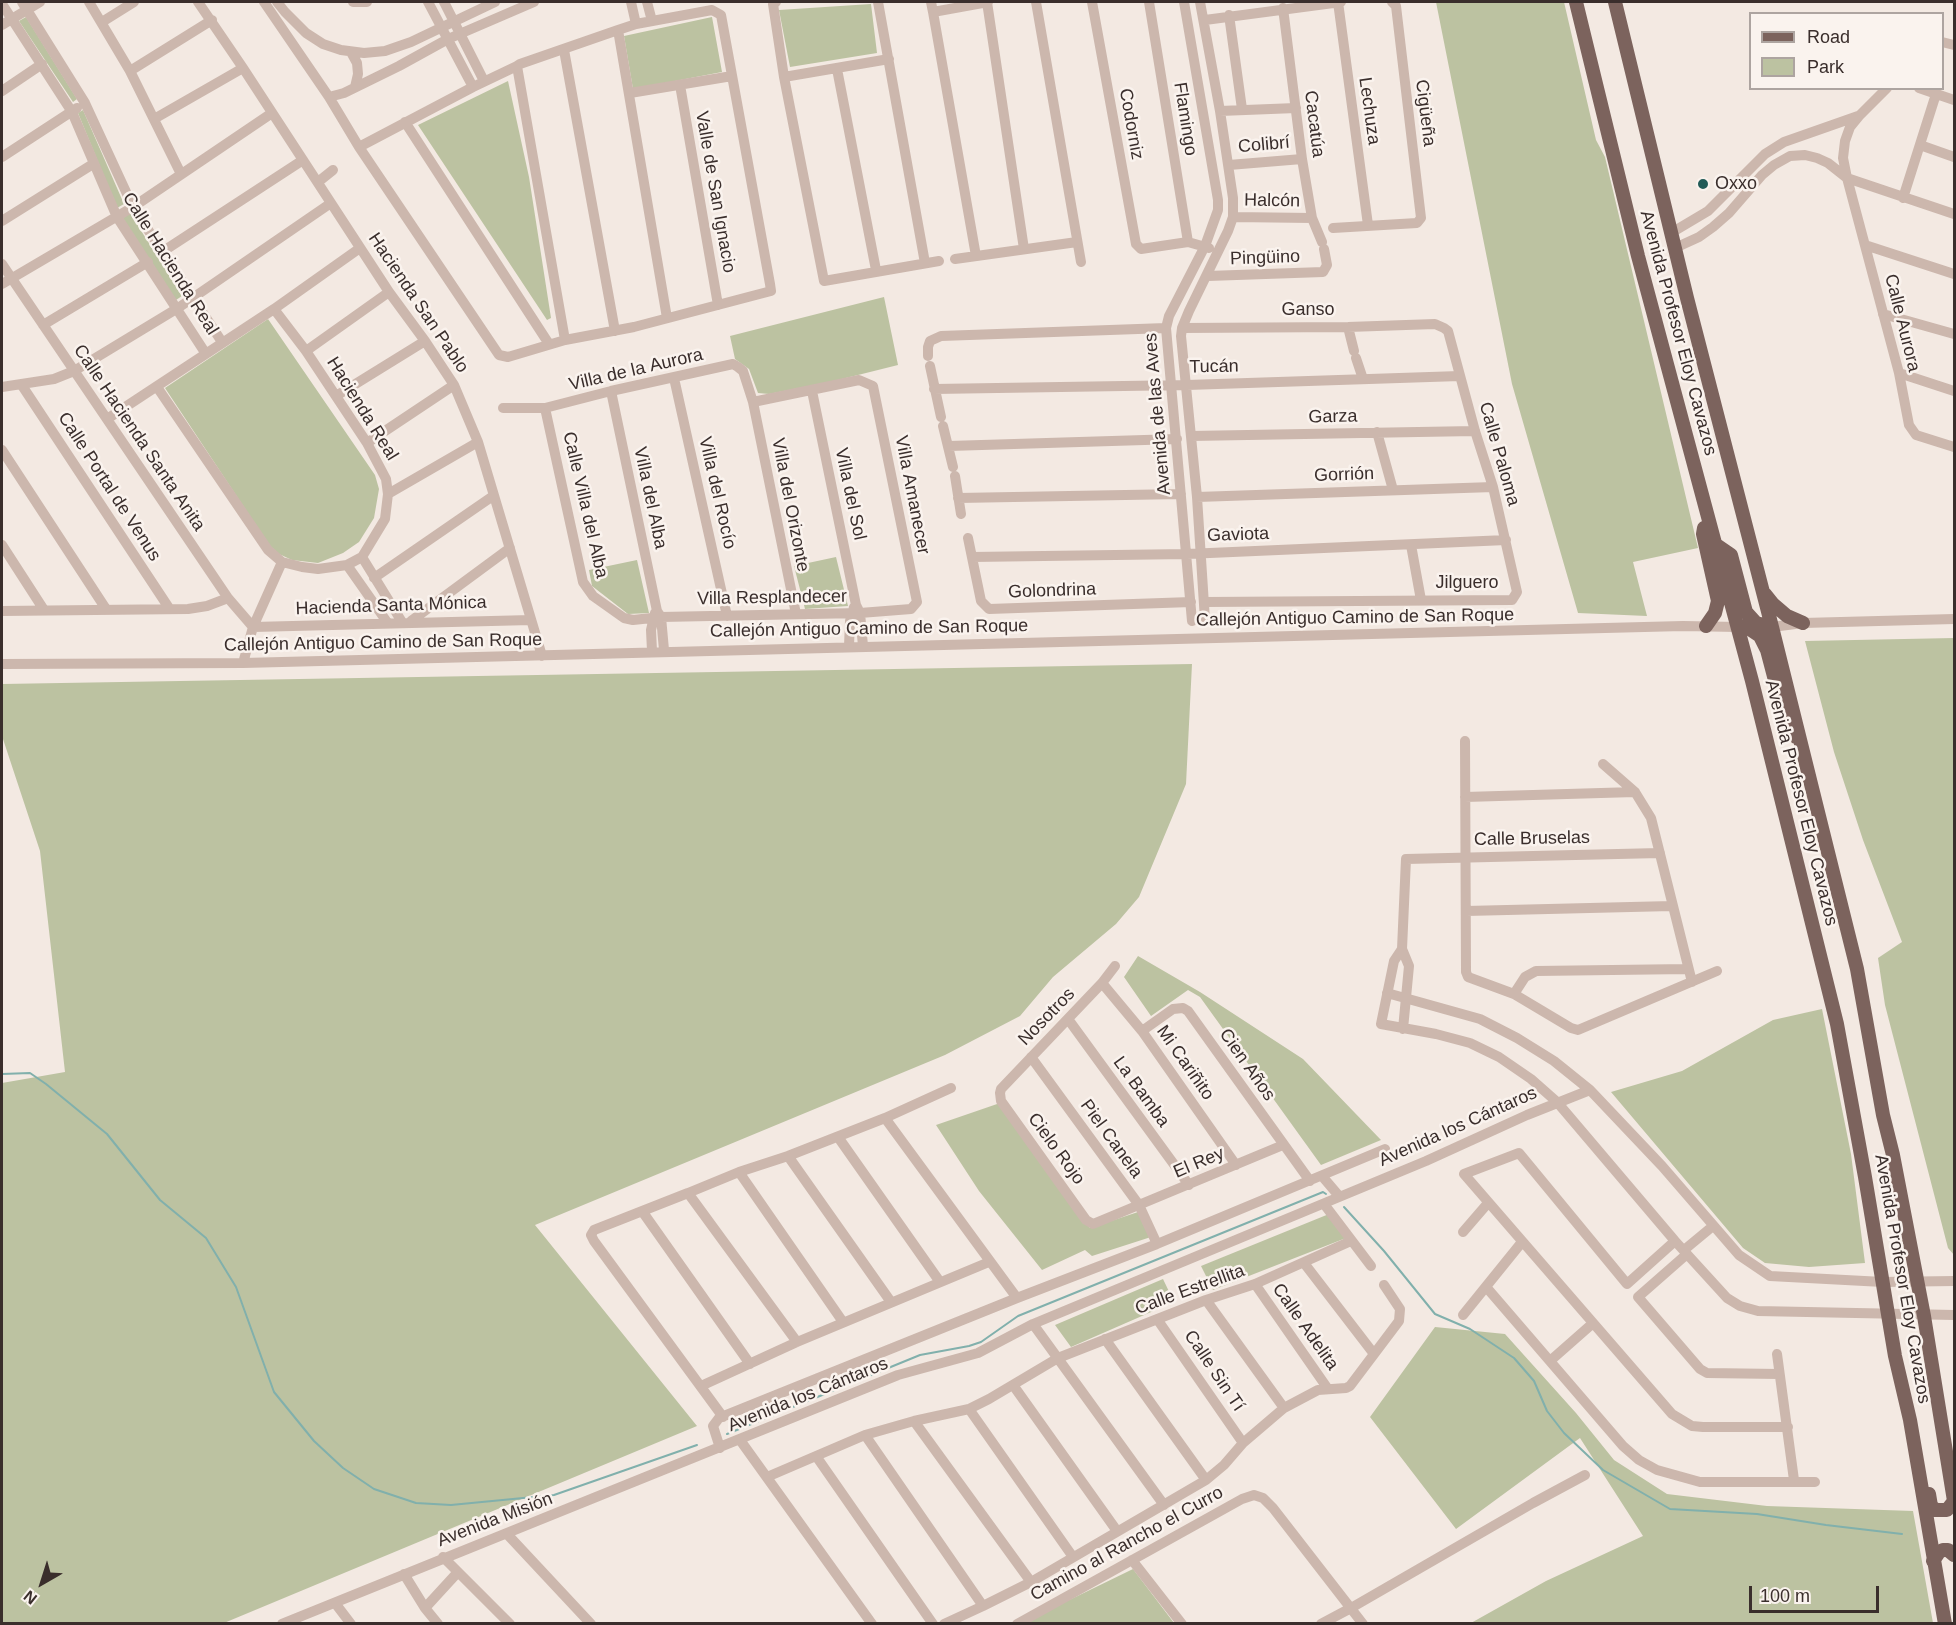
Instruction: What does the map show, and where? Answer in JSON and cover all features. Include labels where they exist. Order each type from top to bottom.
[{"type":"main road","name":"Avenida Profesor Eloy Cavazos","points":[[1576,2],[1638,256],[1750,670],[1842,1046],[1888,1315],[1945,1623]]},
{"type":"main road","name":"Avenida Profesor Eloy Cavazos","points":[[1615,2],[1857,969],[1883,1115],[1893,1155],[1924,1316],[1954,1501]]},
{"type":"main road","points":[[1706,626],[1715,613],[1718,600],[1703,534],[1707,514]]},
{"type":"main road","points":[[1715,544],[1731,555],[1746,612],[1756,623],[1772,627]]},
{"type":"main road","points":[[1762,590],[1787,616],[1803,623]]},
{"type":"main road","points":[[1738,627],[1745,626],[1760,636],[1767,650],[1786,722],[1802,746]]},
{"type":"main road","points":[[1750,670],[1750,658],[1760,636],[1772,627]]},
{"type":"main road","points":[[1750,670],[1756,658],[1764,657],[1770,662]]},
{"type":"main road","points":[[1915,1453],[1923,1462],[1931,1506],[1936,1510],[1947,1510],[1954,1501]]},
{"type":"main road","points":[[1933,1561],[1943,1550],[1948,1550],[1954,1555]]},
{"type":"street","points":[[7,22],[25,6],[40,2]]},
{"type":"street","points":[[89,2],[130,71],[180,174]]},
{"type":"street","points":[[102,22],[134,2]]},
{"type":"street","name":"Hacienda San Pablo","points":[[198,2],[389,292],[454,386],[478,442],[542,656]]},
{"type":"street","points":[[264,2],[329,97],[359,147],[499,355],[508,357],[549,344],[615,331],[771,291],[721,15],[712,10],[636,24],[517,66],[359,147]]},
{"type":"street","points":[[277,2],[306,33],[323,44],[351,52],[364,53],[386,51],[411,42],[495,2]]},
{"type":"street","points":[[353,2],[367,2]]},
{"type":"street","points":[[428,2],[473,87]]},
{"type":"street","points":[[444,2],[484,81]]},
{"type":"street","points":[[329,97],[344,93],[448,39],[534,2]]},
{"type":"street","points":[[631,2],[636,24]]},
{"type":"street","points":[[647,2],[652,21]]},
{"type":"street","points":[[776,2],[773,4],[784,77],[824,281],[876,270],[939,261]]},
{"type":"street","points":[[879,2],[925,263]]},
{"type":"street","points":[[976,256],[932,7],[987,2],[1024,249]]},
{"type":"street","points":[[1036,2],[1081,262]]},
{"type":"street","name":"Codorniz","points":[[1092,2],[1136,244],[1141,249],[1188,242]]},
{"type":"street","name":"Flamingo","points":[[1149,2],[1188,242]]},
{"type":"street","name":"Avenida de las Aves","points":[[1184,2],[1218,200],[1215,221],[1205,246],[1169,316],[1166,328],[1192,621]]},
{"type":"street","name":"Avenida de las Aves","points":[[1200,2],[1229,165],[1233,217],[1208,276],[1182,328],[1205,620]]},
{"type":"street","points":[[1205,20],[1339,2]]},
{"type":"street","name":"Lechuza","points":[[1339,2],[1368,225]]},
{"type":"street","name":"Calle Hacienda Real","points":[[2,4],[7,22],[42,64],[72,112],[117,217],[206,354]]},
{"type":"street","name":"Cigüeña","points":[[1368,225],[1418,223],[1422,215],[1394,4]]},
{"type":"street","name":"Calle Hacienda Real","points":[[25,6],[85,103],[134,207],[222,342]]},
{"type":"street","name":"Cacatúa","points":[[1283,8],[1302,159],[1312,218],[1323,245],[1327,265],[1323,272]]},
{"type":"street","points":[[1229,15],[1242,109]]},
{"type":"street","points":[[130,71],[212,20]]},
{"type":"street","points":[[618,30],[667,318]]},
{"type":"street","points":[[564,50],[615,331]]},
{"type":"street","points":[[351,52],[357,63],[358,74],[354,87]]},
{"type":"street","points":[[784,77],[889,59]]},
{"type":"street","points":[[2,91],[42,64]]},
{"type":"street","points":[[517,66],[565,340]]},
{"type":"street","points":[[154,119],[243,68]]},
{"type":"street","points":[[837,69],[876,270]]},
{"type":"street","points":[[630,93],[732,76]]},
{"type":"street","name":"Valle de San Ignacio","points":[[680,85],[718,305]]},
{"type":"street","name":"Calle Aurora","points":[[1885,90],[1850,127],[1843,158],[1899,373],[1912,432],[1954,447]]},
{"type":"street","points":[[1925,90],[1954,100]]},
{"type":"street","points":[[1904,198],[1936,94]]},
{"type":"street","points":[[2,157],[85,103]]},
{"type":"street","points":[[1220,111],[1296,108]]},
{"type":"street","points":[[7,281],[134,207],[272,113]]},
{"type":"street","name":"Calle Aurora","points":[[1671,233],[1708,211],[1765,154],[1784,142],[1859,116]]},
{"type":"street","points":[[405,122],[549,344]]},
{"type":"street","points":[[1784,142],[1790,156]]},
{"type":"street","points":[[1920,145],[1954,157]]},
{"type":"street","points":[[1675,248],[1699,237],[1713,227],[1774,165],[1790,156],[1805,155],[1817,158],[1828,163],[1847,178],[1954,214]]},
{"type":"street","name":"Colibrí","points":[[1229,165],[1302,159]]},
{"type":"street","points":[[162,252],[303,160]]},
{"type":"street","points":[[2,220],[93,164]]},
{"type":"street","points":[[318,182],[333,170]]},
{"type":"street","points":[[1739,178],[1750,189]]},
{"type":"street","points":[[2,387],[54,379],[74,371],[178,308],[192,296],[331,203]]},
{"type":"street","name":"Halcón","points":[[1233,217],[1312,218]]},
{"type":"street","points":[[1333,228],[1368,225]]},
{"type":"street","points":[[955,258],[1077,242]]},
{"type":"street","points":[[1188,242],[1218,252]]},
{"type":"street","points":[[1865,245],[1954,274]]},
{"type":"street","points":[[107,419],[274,309],[360,248]]},
{"type":"street","points":[[43,325],[148,262]]},
{"type":"street","name":"Calle Hacienda Santa Anita","points":[[2,264],[7,281],[43,325],[228,598],[253,627]]},
{"type":"street","name":"Pingüino","points":[[1208,276],[1323,272]]},
{"type":"street","points":[[306,351],[389,292]]},
{"type":"street","name":"Hacienda Real","points":[[274,309],[306,351],[381,466],[388,494],[385,519],[362,557]]},
{"type":"street","points":[[1883,314],[1954,334]]},
{"type":"street","name":"Ganso","points":[[1182,328],[1435,324]]},
{"type":"street","name":"Calle Paloma","points":[[1435,324],[1448,332],[1493,487],[1517,592],[1512,600]]},
{"type":"street","points":[[1348,327],[1362,380]]},
{"type":"street","points":[[961,514],[949,446],[933,389],[928,347],[930,341],[941,336],[1166,328]]},
{"type":"street","points":[[336,396],[425,341]]},
{"type":"street","name":"Villa de la Aurora","points":[[503,408],[545,408],[733,364],[743,371],[753,402]]},
{"type":"street","points":[[1899,373],[1954,391]]},
{"type":"street","name":"Tucán","points":[[933,389],[1187,385],[1460,376]]},
{"type":"street","name":"Villa del Rocío","points":[[674,378],[727,616]]},
{"type":"street","name":"Villa Amanecer","points":[[812,391],[860,380],[873,386],[917,602],[911,609]]},
{"type":"street","name":"Calle Portal de Venus","points":[[21,384],[170,609]]},
{"type":"street","points":[[367,442],[454,386]]},
{"type":"street","points":[[157,387],[268,550],[282,562],[318,569],[347,565],[362,557],[374,578],[406,622],[510,548]]},
{"type":"street","name":"Villa del Alba","points":[[611,391],[664,650]]},
{"type":"street","points":[[753,402],[812,391]]},
{"type":"street","name":"Villa del Sol","points":[[812,391],[863,646]]},
{"type":"street","name":"Villa del Orizonte","points":[[753,402],[796,614]]},
{"type":"street","name":"Calle Villa del Alba","points":[[545,408],[583,582],[593,596],[616,613],[633,620]]},
{"type":"street","name":"Garza","points":[[1191,436],[1475,430]]},
{"type":"street","points":[[1377,432],[1392,490]]},
{"type":"street","points":[[949,446],[1177,439]]},
{"type":"street","points":[[388,494],[478,442]]},
{"type":"street","points":[[2,450],[106,609]]},
{"type":"street","name":"Gorrión","points":[[1197,497],[1493,487]]},
{"type":"street","points":[[958,498],[1181,494]]},
{"type":"street","points":[[374,578],[493,496]]},
{"type":"street","name":"Golondrina","points":[[968,538],[981,601],[989,609],[1191,602]]},
{"type":"street","name":"Gaviota","points":[[972,557],[1186,554],[1506,540]]},
{"type":"street","points":[[2,545],[44,610]]},
{"type":"street","points":[[1205,602],[1421,600],[1411,545]]},
{"type":"street","points":[[243,663],[253,627],[282,562]]},
{"type":"street","points":[[347,565],[387,622]]},
{"type":"street","points":[[2,611],[170,609],[207,606],[228,598]]},
{"type":"street","name":"Jilguero","points":[[1421,600],[1512,600]]},
{"type":"street","name":"Villa Resplandecer","points":[[633,620],[657,615],[727,616],[911,609]]},
{"type":"street","name":"Villa del Sol","points":[[849,646],[856,610]]},
{"type":"street","name":"Villa del Alba","points":[[652,651],[657,615]]},
{"type":"street","points":[[1772,627],[1803,623],[1954,619]]},
{"type":"street","name":"Hacienda Santa Mónica","points":[[253,627],[531,620]]},
{"type":"street","name":"Callejón Antiguo Camino de San Roque","points":[[2,664],[243,663],[542,656],[664,650],[1738,627]]},
{"type":"street","points":[[1465,741],[1466,972],[1468,977],[1514,994],[1570,1028],[1578,1030],[1717,971]]},
{"type":"street","points":[[1603,764],[1635,792],[1651,818],[1692,982]]},
{"type":"street","points":[[1465,797],[1635,792]]},
{"type":"street","name":"Calle Bruselas","points":[[1402,949],[1406,859],[1660,853]]},
{"type":"street","points":[[1466,911],[1672,906]]},
{"type":"street","points":[[1402,949],[1394,961],[1381,1024],[1470,1043],[1499,1057],[1531,1079],[1557,1102],[1727,1298],[1740,1306],[1758,1311],[1954,1315]]},
{"type":"street","points":[[1402,949],[1409,966],[1403,1029]]},
{"type":"street","name":"Nosotros","points":[[1001,1089],[1102,984],[1115,966]]},
{"type":"street","points":[[1514,994],[1526,977],[1536,971],[1688,969]]},
{"type":"street","name":"Mi Cariñito","points":[[1102,984],[1142,1031],[1236,1165]]},
{"type":"street","points":[[1387,993],[1480,1019],[1554,1061],[1590,1090],[1662,1166],[1739,1255],[1770,1276],[1883,1282],[1954,1281]]},
{"type":"street","name":"Cien Años","points":[[1142,1031],[1173,1009],[1183,1008],[1188,1011],[1310,1181]]},
{"type":"street","name":"La Bamba","points":[[1068,1019],[1189,1185]]},
{"type":"street","name":"Piel Canela","points":[[1031,1057],[1139,1205],[1157,1244]]},
{"type":"street","points":[[723,1417],[594,1242],[591,1235],[594,1230],[739,1172],[838,1137],[951,1088]]},
{"type":"street","name":"Cielo Rojo","points":[[1001,1089],[1001,1101],[1086,1220],[1093,1224]]},
{"type":"street","name":"Avenida los Cántaros","points":[[1385,1149],[1157,1244],[723,1417],[713,1426],[720,1448],[897,1375],[978,1353],[1034,1324],[1324,1204],[1557,1102],[1590,1090]]},
{"type":"street","points":[[885,1118],[1017,1298]]},
{"type":"street","points":[[838,1137],[940,1282]]},
{"type":"street","name":"El Rey","points":[[1093,1224],[1283,1145]]},
{"type":"street","points":[[1779,1374],[1707,1373],[1700,1369],[1519,1153],[1464,1174],[1661,1404],[1681,1421],[1692,1426],[1703,1427],[1788,1427]]},
{"type":"street","points":[[788,1156],[891,1302]]},
{"type":"street","points":[[739,1172],[843,1322]]},
{"type":"street","points":[[1322,1176],[1339,1196]]},
{"type":"street","points":[[688,1193],[797,1342]]},
{"type":"street","points":[[1463,1232],[1488,1203]]},
{"type":"street","points":[[1324,1204],[1371,1266]]},
{"type":"street","points":[[642,1211],[750,1364]]},
{"type":"street","points":[[1638,1297],[1713,1226]]},
{"type":"street","name":"Calle Estrellita","points":[[767,1477],[865,1435],[969,1409],[1058,1358],[1206,1300],[1255,1284],[1351,1241]]},
{"type":"street","points":[[1627,1284],[1676,1241]]},
{"type":"street","points":[[1463,1315],[1522,1242]]},
{"type":"street","points":[[701,1386],[843,1322],[989,1262]]},
{"type":"street","points":[[1304,1263],[1374,1354]]},
{"type":"street","name":"Calle Adelita","points":[[1255,1284],[1328,1389]]},
{"type":"street","points":[[944,1623],[1030,1582],[1206,1480],[1224,1465],[1243,1443],[1284,1408],[1307,1395],[1350,1386],[1399,1321],[1400,1309],[1384,1285]]},
{"type":"street","points":[[1487,1288],[1623,1446],[1639,1460],[1657,1470],[1700,1482],[1794,1480],[1815,1482]]},
{"type":"street","points":[[1206,1300],[1284,1408]]},
{"type":"street","name":"Calle Sin Tí","points":[[1157,1319],[1243,1443]]},
{"type":"street","points":[[1034,1324],[1164,1505]]},
{"type":"street","points":[[1550,1361],[1592,1324]]},
{"type":"street","points":[[1105,1340],[1206,1480]]},
{"type":"street","points":[[1777,1354],[1794,1480]]},
{"type":"street","points":[[1013,1385],[1117,1531]]},
{"type":"street","points":[[969,1409],[1073,1557]]},
{"type":"street","points":[[914,1421],[1030,1582]]},
{"type":"street","points":[[865,1435],[983,1606]]},
{"type":"street","points":[[740,1440],[872,1623]]},
{"type":"street","name":"Avenida Misión","points":[[282,1623],[335,1604],[444,1557],[720,1448]]},
{"type":"street","points":[[816,1456],[933,1623]]},
{"type":"street","points":[[1321,1623],[1585,1475]]},
{"type":"street","name":"Camino al Rancho el Curro","points":[[1017,1623],[1242,1499],[1254,1495],[1263,1498],[1273,1508],[1351,1608]]},
{"type":"street","points":[[507,1534],[591,1623]]},
{"type":"street","points":[[444,1557],[510,1623]]},
{"type":"street","points":[[1132,1560],[1182,1623]]},
{"type":"street","points":[[425,1608],[458,1572]]},
{"type":"street","points":[[404,1574],[425,1608],[438,1623]]},
{"type":"street","points":[[335,1604],[351,1623]]},
{"type":"street","points":[[1351,1608],[1363,1623]]},
{"type":"green space","points":[[1436,2],[1564,2],[1596,140],[1605,157],[1698,548],[1633,562],[1647,616],[1578,613],[1512,384]]},
{"type":"green space","points":[[871,4],[877,53],[790,67],[779,10]]},
{"type":"green space","points":[[26,17],[77,99],[73,102],[19,21]]},
{"type":"green space","points":[[712,17],[722,72],[633,89],[624,36]]},
{"type":"green space","points":[[508,81],[529,177],[551,318],[547,320],[418,125]]},
{"type":"green space","points":[[83,110],[124,204],[117,208],[78,113]]},
{"type":"green space","points":[[130,213],[182,296],[176,300],[122,217]]},
{"type":"green space","points":[[884,297],[898,365],[769,394],[758,393],[749,369],[735,359],[730,336]]},
{"type":"green space","points":[[268,319],[375,475],[379,489],[374,518],[359,542],[343,553],[318,563],[292,560],[279,554],[269,545],[165,388]]},
{"type":"green space","points":[[836,557],[848,606],[805,609],[794,566]]},
{"type":"green space","points":[[637,560],[649,613],[628,614],[592,586],[589,570]]},
{"type":"green space","points":[[1954,638],[1954,1255],[1948,1248],[1885,1005],[1878,958],[1902,942],[1863,840],[1834,752],[1805,641]]},
{"type":"green space","points":[[1192,664],[1186,784],[1139,897],[1116,924],[1053,977],[1020,1016],[945,1055],[535,1225],[697,1426],[224,1623],[2,1623],[2,1083],[65,1072],[40,851],[2,736],[2,684]]},
{"type":"green space","points":[[1138,956],[1200,992],[1303,1059],[1381,1140],[1321,1165],[1200,997],[1188,990],[1151,1016],[1124,977]]},
{"type":"green space","points":[[1822,1009],[1851,1154],[1865,1263],[1809,1267],[1765,1263],[1743,1248],[1611,1092],[1682,1071],[1773,1020]]},
{"type":"green space","points":[[1000,1103],[1090,1228],[1138,1212],[1151,1237],[1092,1256],[1085,1250],[1042,1270],[979,1191],[936,1125]]},
{"type":"green space","points":[[1329,1214],[1346,1238],[1213,1290],[1201,1266]]},
{"type":"green space","points":[[1163,1279],[1174,1302],[1071,1347],[1055,1325]]},
{"type":"green space","points":[[1435,1327],[1505,1334],[1576,1413],[1614,1460],[1667,1494],[1767,1506],[1913,1511],[1933,1623],[1471,1623],[1546,1581],[1643,1536],[1580,1438],[1456,1529],[1370,1417]]},
{"type":"green space","points":[[1133,1569],[1174,1623],[1020,1624]]},
{"type":"waterway","points":[[2,1074],[30,1073],[46,1084],[107,1134],[160,1200],[206,1238],[236,1287],[274,1392],[314,1441],[343,1468],[374,1489],[416,1503],[451,1505],[554,1495],[697,1445]]},
{"type":"waterway","points":[[727,1434],[920,1355],[981,1342],[1018,1316],[1323,1192],[1326,1194]]},
{"type":"waterway","points":[[1344,1207],[1384,1251],[1435,1314],[1470,1329],[1514,1358],[1534,1381],[1547,1411],[1564,1433],[1603,1470],[1670,1509],[1757,1514],[1902,1534]]},
{"type":"place","name":"Oxxo","points":[[1703,184]]}]
